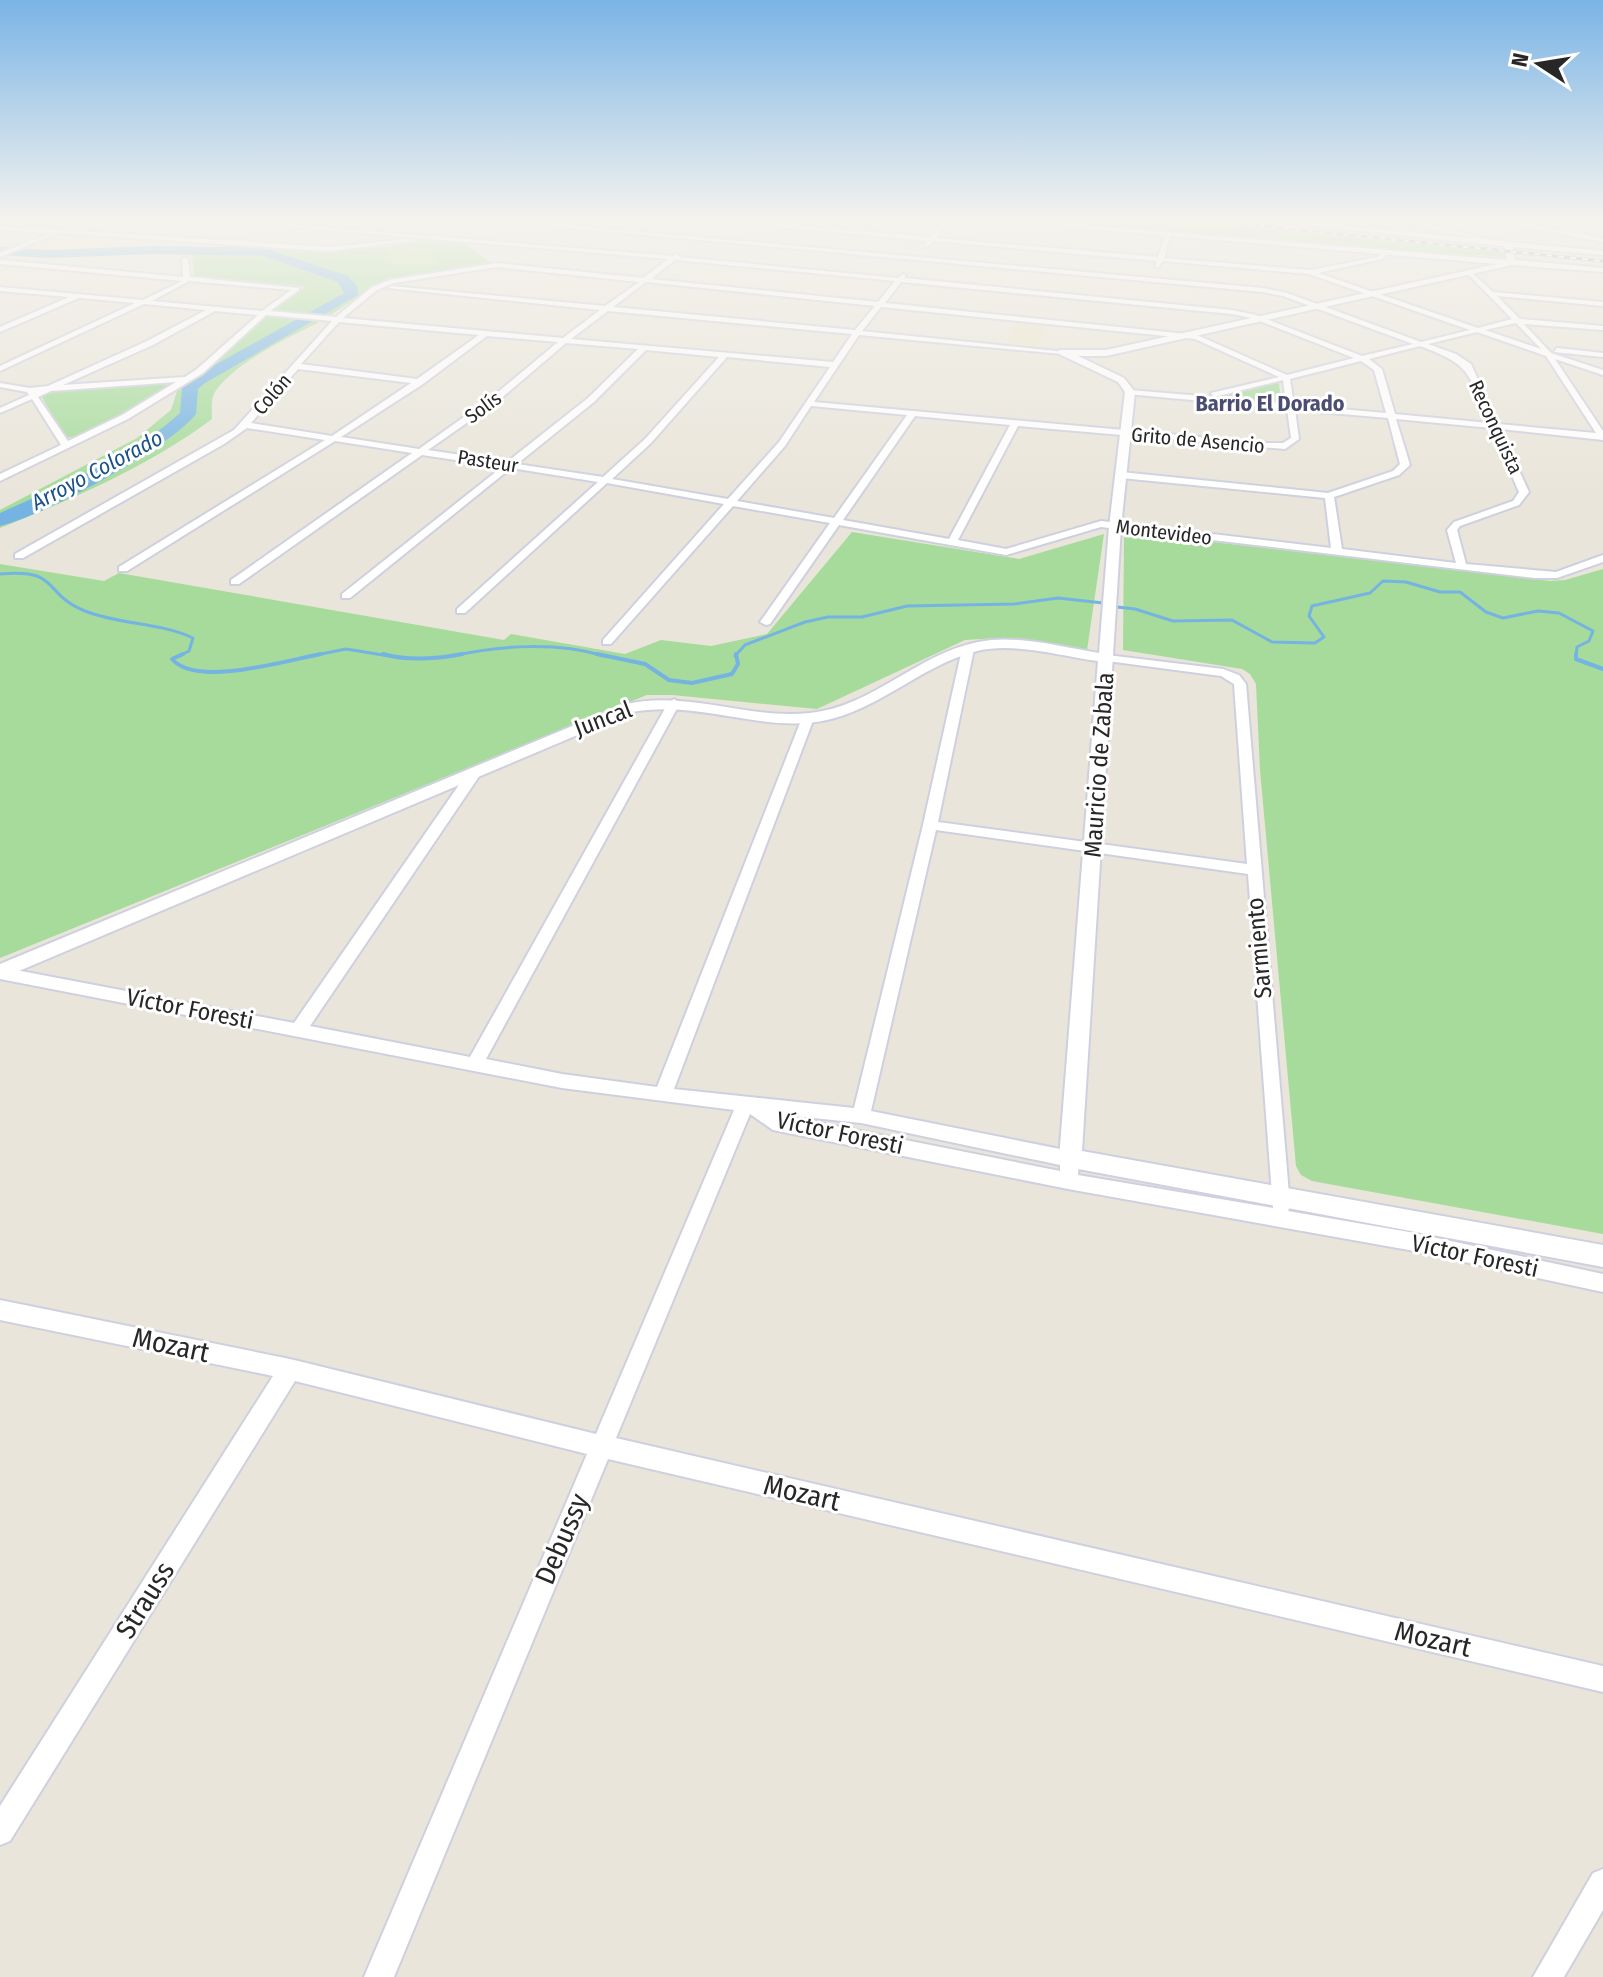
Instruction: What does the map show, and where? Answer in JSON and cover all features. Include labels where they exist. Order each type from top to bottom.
[{"type":"street","points":[[0,330],[38,313]]},
{"type":"street","points":[[0,369],[121,313]]},
{"type":"street","points":[[49,389],[150,343],[205,313]]},
{"type":"street","points":[[0,478],[125,417],[188,379],[264,313]]},
{"type":"street","points":[[275,313],[835,365]]},
{"type":"street","name":"Colón","points":[[19,556],[246,425],[345,313]]},
{"type":"street","name":"Solís","points":[[235,582],[495,399],[601,313]]},
{"type":"street","points":[[663,313],[1062,352],[1091,358],[1125,383],[1130,392],[1603,436]]},
{"type":"street","points":[[607,642],[782,444],[872,313]]},
{"type":"street","points":[[976,313],[1184,335],[1211,343],[1286,377]]},
{"type":"street","points":[[1140,329],[1144,313]]},
{"type":"street","points":[[1121,475],[1329,496],[1396,473],[1404,467],[1378,369],[1361,358],[1259,318],[1238,313]]},
{"type":"street","points":[[1091,358],[1282,313]]},
{"type":"street","name":"Reconquista","points":[[1338,313],[1466,363],[1524,492],[1516,503],[1457,524],[1452,530],[1462,567]]},
{"type":"street","points":[[1429,313],[1603,373]]},
{"type":"street","points":[[1510,313],[1547,352],[1603,436]]},
{"type":"street","points":[[1205,400],[1361,358],[1517,321],[1603,328]]},
{"type":"street","points":[[123,569],[334,438],[420,382],[486,333]]},
{"type":"street","points":[[346,596],[591,400],[644,348]]},
{"type":"street","points":[[1547,352],[1603,355]]},
{"type":"street","points":[[461,611],[667,422],[725,355]]},
{"type":"street","points":[[296,366],[420,382]]},
{"type":"street","name":"Grito de Asencio","points":[[811,404],[1280,447],[1295,439],[1286,377]]},
{"type":"street","points":[[0,411],[32,393],[49,389],[188,379]]},
{"type":"street","points":[[0,385],[32,393],[66,445]]},
{"type":"street","name":"Mauricio de Zabala","points":[[1069,1170],[1115,527],[1130,392]]},
{"type":"street","points":[[766,622],[838,524],[912,414]]},
{"type":"street","points":[[951,544],[1015,424]]},
{"type":"street","name":"Pasteur","points":[[246,425],[729,502]]},
{"type":"street","points":[[1329,496],[1337,552]]},
{"type":"street","name":"Montevideo","points":[[729,502],[1006,552],[1096,524],[1462,567],[1557,575],[1603,558]]},
{"type":"street","name":"Juncal","points":[[0,972],[628,708],[651,703],[674,703],[808,718],[841,711],[968,649],[989,644],[1223,673],[1235,678]]},
{"type":"street","points":[[861,1116],[968,649]]},
{"type":"street","name":"Sarmiento","points":[[1235,678],[1241,695],[1252,870],[1281,1207]]},
{"type":"street","points":[[474,1065],[674,703]]},
{"type":"street","points":[[663,1095],[808,718]]},
{"type":"street","points":[[298,1030],[475,772]]},
{"type":"street","points":[[930,825],[1252,870]]},
{"type":"street","name":"Víctor Foresti","points":[[0,972],[474,1065],[663,1095],[861,1116],[1069,1170]]},
{"type":"street","name":"Víctor Foresti","points":[[746,1102],[773,1123],[1281,1207],[1603,1256]]},
{"type":"street","name":"Debussy","points":[[379,1977],[746,1102]]},
{"type":"street","name":"Víctor Foresti","points":[[1281,1207],[1409,1241],[1603,1283]]},
{"type":"street","name":"Mozart","points":[[0,1310],[290,1369],[601,1446],[1603,1679]]},
{"type":"street","name":"Strauss","points":[[0,1831],[290,1369]]},
{"type":"street","points":[[1548,1977],[1603,1883]]},
{"type":"shaded area","points":[[1018,321],[1047,324],[1037,346],[1007,343]]},
{"type":"green space","points":[[297,313],[333,313],[329,316]]},
{"type":"green space","points":[[266,315],[321,321],[238,368],[213,396],[212,419],[188,436],[110,480],[0,528],[0,510],[137,438],[171,410],[178,388],[210,367]]},
{"type":"green space","points":[[1279,383],[1281,404],[1222,397]]},
{"type":"green space","points":[[172,385],[120,416],[65,438],[42,397],[56,390]]},
{"type":"green space","points":[[852,532],[1019,559],[1104,534],[1087,650],[998,638],[965,640],[817,709],[647,695],[0,958],[0,564],[104,581],[119,573],[504,640],[511,634],[625,654],[661,640],[711,646],[767,634]]},
{"type":"green space","points":[[1136,533],[1550,581],[1603,569],[1603,1234],[1312,1181],[1301,1175],[1296,1166],[1260,770],[1256,684],[1250,674],[1242,669],[1123,650],[1124,535]]},
{"type":"waterway","name":"Arroyo Colorado","points":[[0,520],[94,477],[168,433],[188,414],[190,388],[199,380],[318,313]]},
{"type":"waterway","points":[[0,574],[33,575],[85,611],[167,629],[193,638],[189,651],[183,654]]},
{"type":"waterway","points":[[1117,607],[1135,609],[1173,621],[1232,620],[1272,642],[1315,643],[1324,637],[1309,616],[1312,606],[1370,593],[1383,581],[1406,582],[1440,592],[1460,592],[1486,612],[1503,618],[1538,611],[1559,613],[1593,631],[1589,641],[1577,647],[1576,656]]},
{"type":"waterway","points":[[736,655],[745,645],[805,622],[828,617],[862,617],[907,606],[1014,604],[1058,598],[1103,603]]},
{"type":"waterway","points":[[453,656],[490,649],[529,647],[568,649],[604,656]]},
{"type":"waterway","points":[[321,654],[346,649],[389,656]]},
{"type":"waterway","points":[[179,656],[183,654]]},
{"type":"waterway","points":[[183,654],[172,659],[184,667],[221,672],[321,654]]},
{"type":"waterway","points":[[311,656],[321,654]]},
{"type":"waterway","points":[[383,654],[402,658],[462,654]]},
{"type":"waterway","points":[[597,654],[645,664],[669,680],[692,683],[732,674],[738,664],[736,655]]},
{"type":"waterway","points":[[1576,656],[1576,659],[1603,669]]},
{"type":"district","name":"Barrio El Dorado","points":[[1270,403]]}]
